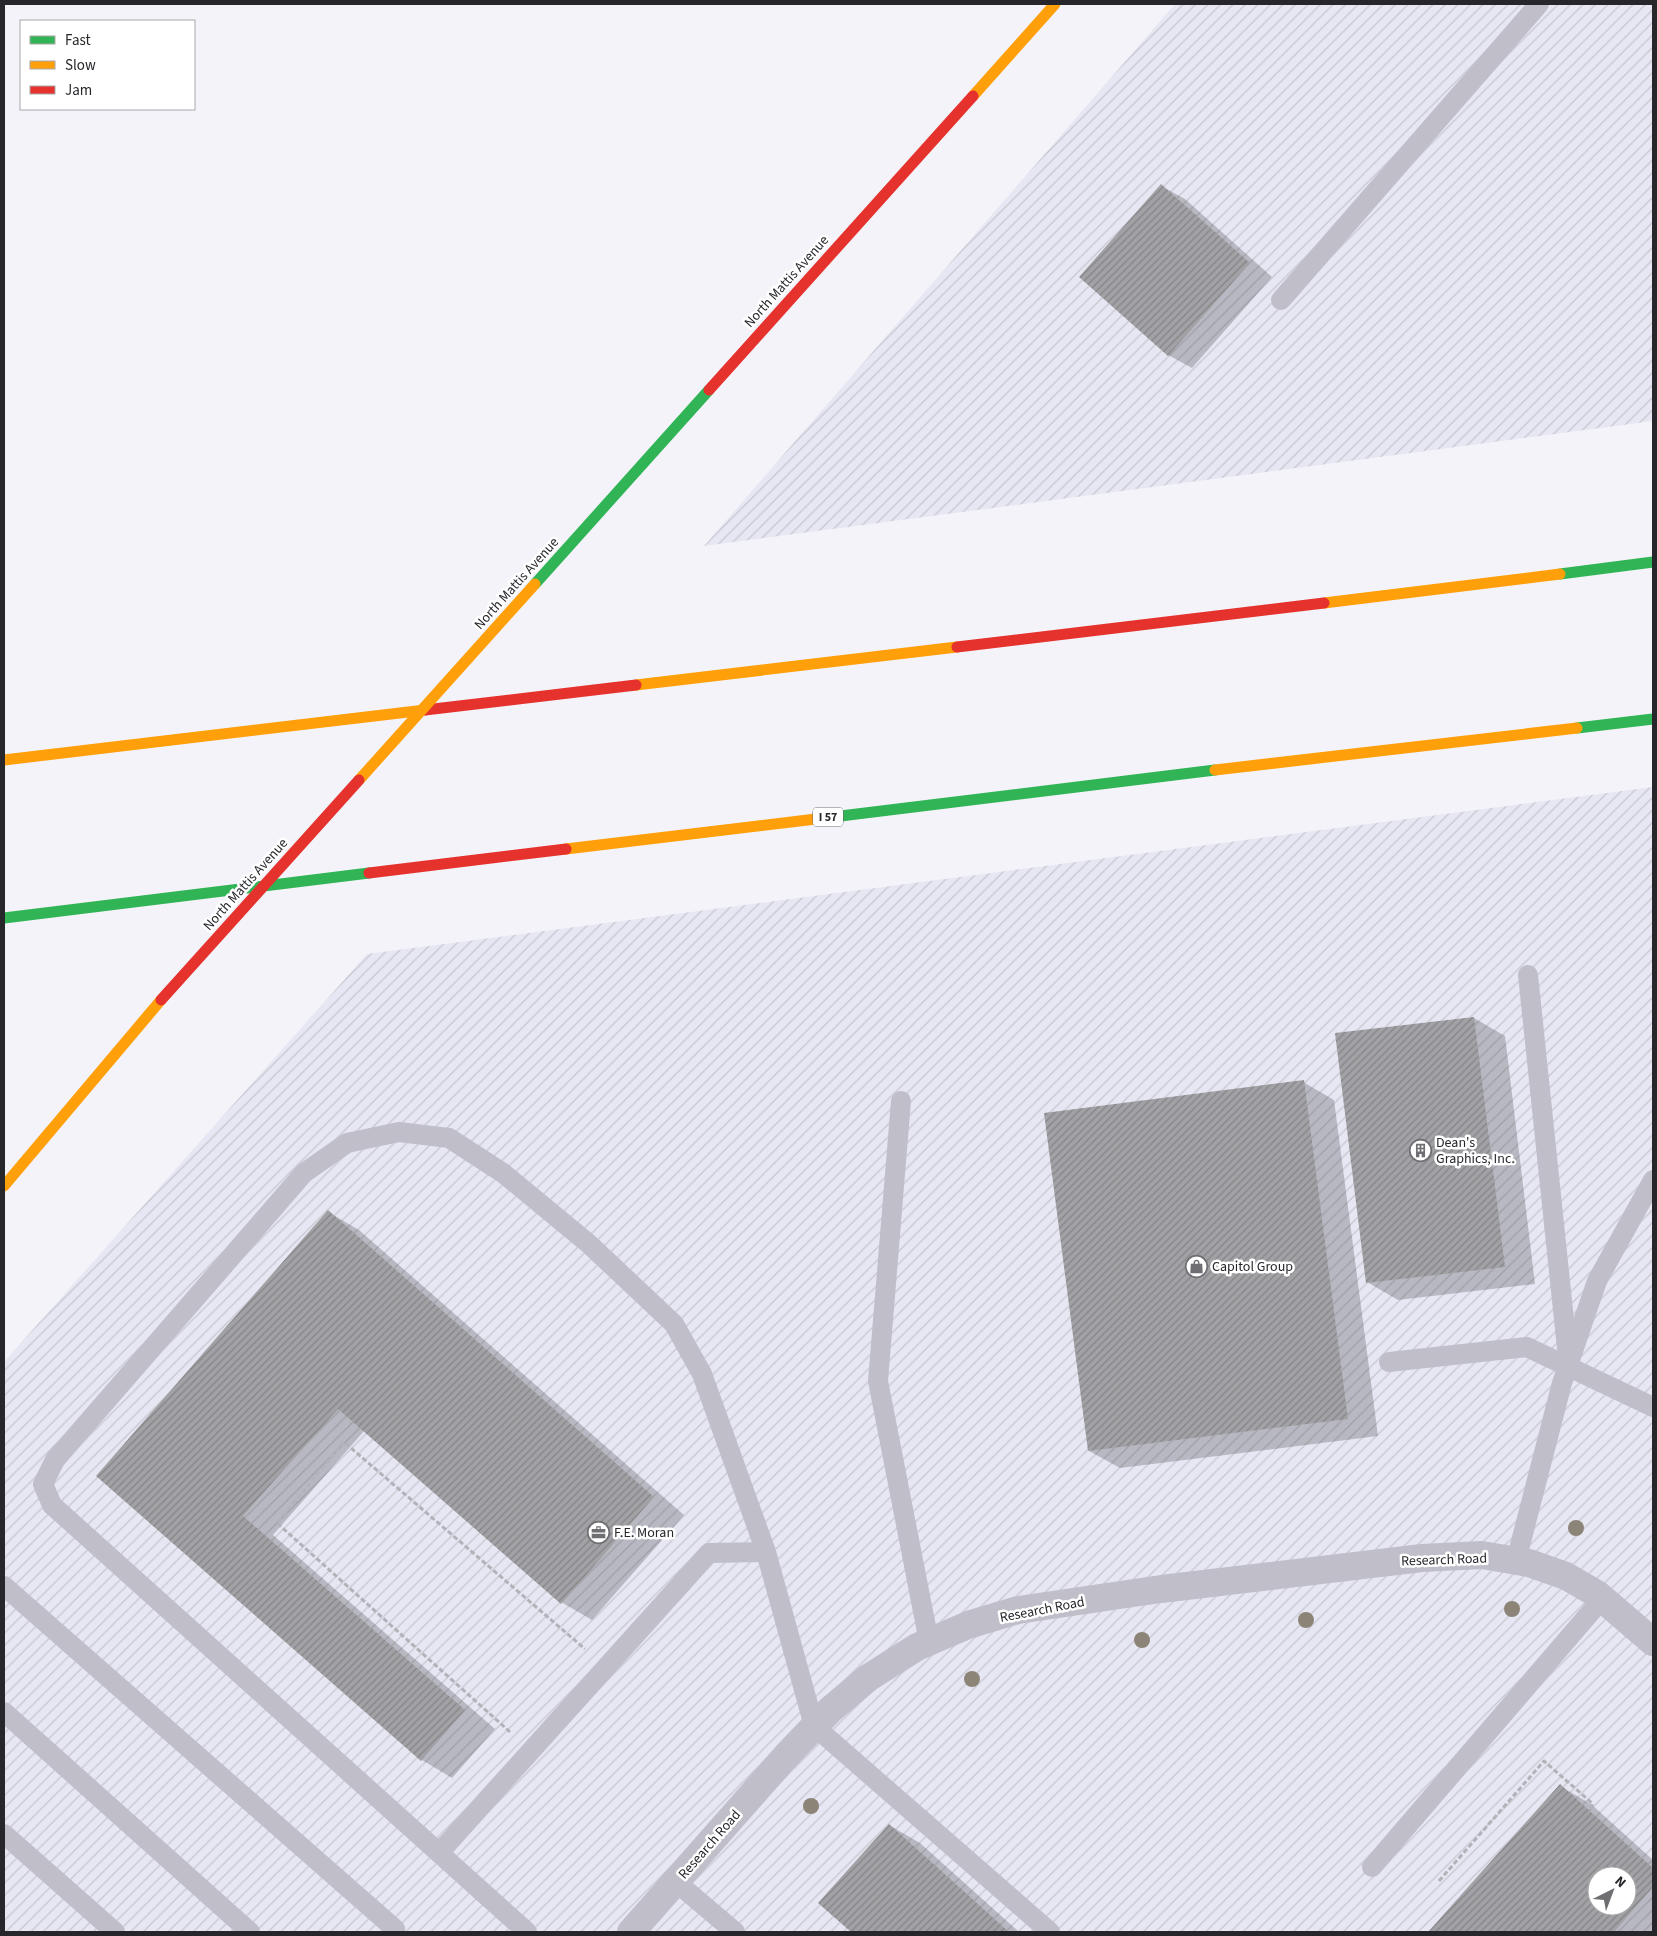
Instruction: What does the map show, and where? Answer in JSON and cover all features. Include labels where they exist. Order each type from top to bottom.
[{"type":"main road","name":"North Mattis Avenue","points":[[4,1186],[161,1000],[1055,4]]},
{"type":"main road","points":[[4,760],[1184,620],[1653,562]]},
{"type":"main road","name":"I 57","points":[[4,918],[1256,765],[1653,719]]},
{"type":"street","name":"Research Road","points":[[631,1932],[814,1726],[868,1678],[917,1647],[968,1625],[1018,1610],[1161,1589],[1422,1558],[1482,1556],[1530,1563],[1566,1576],[1602,1598],[1653,1642]]},
{"type":"lane","points":[[1281,300],[1539,4]]},
{"type":"lane","points":[[1528,975],[1568,1365]]},
{"type":"lane","points":[[901,1101],[878,1381],[929,1642]]},
{"type":"lane","points":[[527,1932],[52,1505],[43,1484],[55,1460],[304,1173],[347,1143],[399,1132],[449,1138],[502,1173],[589,1244],[674,1324],[702,1374],[766,1552],[814,1726],[1050,1932]]},
{"type":"lane","points":[[1516,1561],[1562,1383],[1597,1281],[1653,1180]]},
{"type":"lane","points":[[1389,1362],[1527,1347],[1653,1407]]},
{"type":"lane","points":[[439,1853],[709,1553],[766,1552]]},
{"type":"lane","points":[[4,1586],[395,1929],[395,1932]]},
{"type":"lane","points":[[1372,1867],[1602,1598]]},
{"type":"lane","points":[[4,1712],[250,1932]]},
{"type":"lane","points":[[4,1834],[115,1932]]},
{"type":"lane","points":[[676,1882],[735,1932]]},
{"type":"path","points":[[531,1750],[276,1523],[344,1442],[606,1667]]},
{"type":"path","points":[[1439,1881],[1544,1762],[1593,1804],[1590,1810]]},
{"type":"shaded area","points":[[1175,4],[1653,4],[1653,421],[704,546]]},
{"type":"shaded area","points":[[1653,787],[1653,1932],[4,1932],[4,1362],[367,954]]},
{"type":"building","points":[[1161,184],[1250,263],[1168,356],[1079,277]]},
{"type":"building","name":"Dean's Graphics, Inc.","points":[[1474,1017],[1505,1267],[1366,1283],[1335,1033]]},
{"type":"building","name":"Capitol Group","points":[[1304,1080],[1348,1419],[1088,1451],[1044,1113]]},
{"type":"building","points":[[328,1210],[654,1497],[561,1604],[338,1409],[243,1516],[465,1710],[421,1761],[96,1476]]},
{"type":"building","points":[[1560,1784],[1653,1868],[1653,1887],[1637,1905],[1637,1866],[1587,1866],[1587,1916],[1628,1916],[1614,1932],[1428,1932]]},
{"type":"building","points":[[889,1824],[1009,1932],[851,1932],[818,1903]]},
{"type":"traffic: fast","points":[[535,584],[709,390]]},
{"type":"traffic: fast","points":[[1560,574],[1653,562]]},
{"type":"traffic: fast","points":[[1577,728],[1653,719]]},
{"type":"traffic: fast","points":[[816,819],[1215,770]]},
{"type":"traffic: fast","points":[[4,918],[369,873]]},
{"type":"traffic: slow","points":[[973,96],[1055,4]]},
{"type":"traffic: slow","points":[[1324,603],[1560,574]]},
{"type":"traffic: slow","points":[[359,780],[535,584]]},
{"type":"traffic: slow","points":[[636,685],[957,647]]},
{"type":"traffic: slow","points":[[4,760],[425,710]]},
{"type":"traffic: slow","points":[[1215,770],[1577,728]]},
{"type":"traffic: slow","points":[[566,849],[816,819]]},
{"type":"traffic: slow","points":[[4,1186],[161,1000]]},
{"type":"traffic: jam","points":[[709,390],[973,96]]},
{"type":"traffic: jam","points":[[957,647],[1324,603]]},
{"type":"traffic: jam","points":[[425,710],[636,685]]},
{"type":"traffic: jam","points":[[161,1000],[359,780]]},
{"type":"traffic: jam","points":[[369,873],[566,849]]},
{"type":"place","name":"Dean's Graphics, Inc.","points":[[1420,1150]]},
{"type":"place","name":"Capitol Group","points":[[1196,1266]]},
{"type":"place","name":"F.E. Moran","points":[[598,1532]]}]
